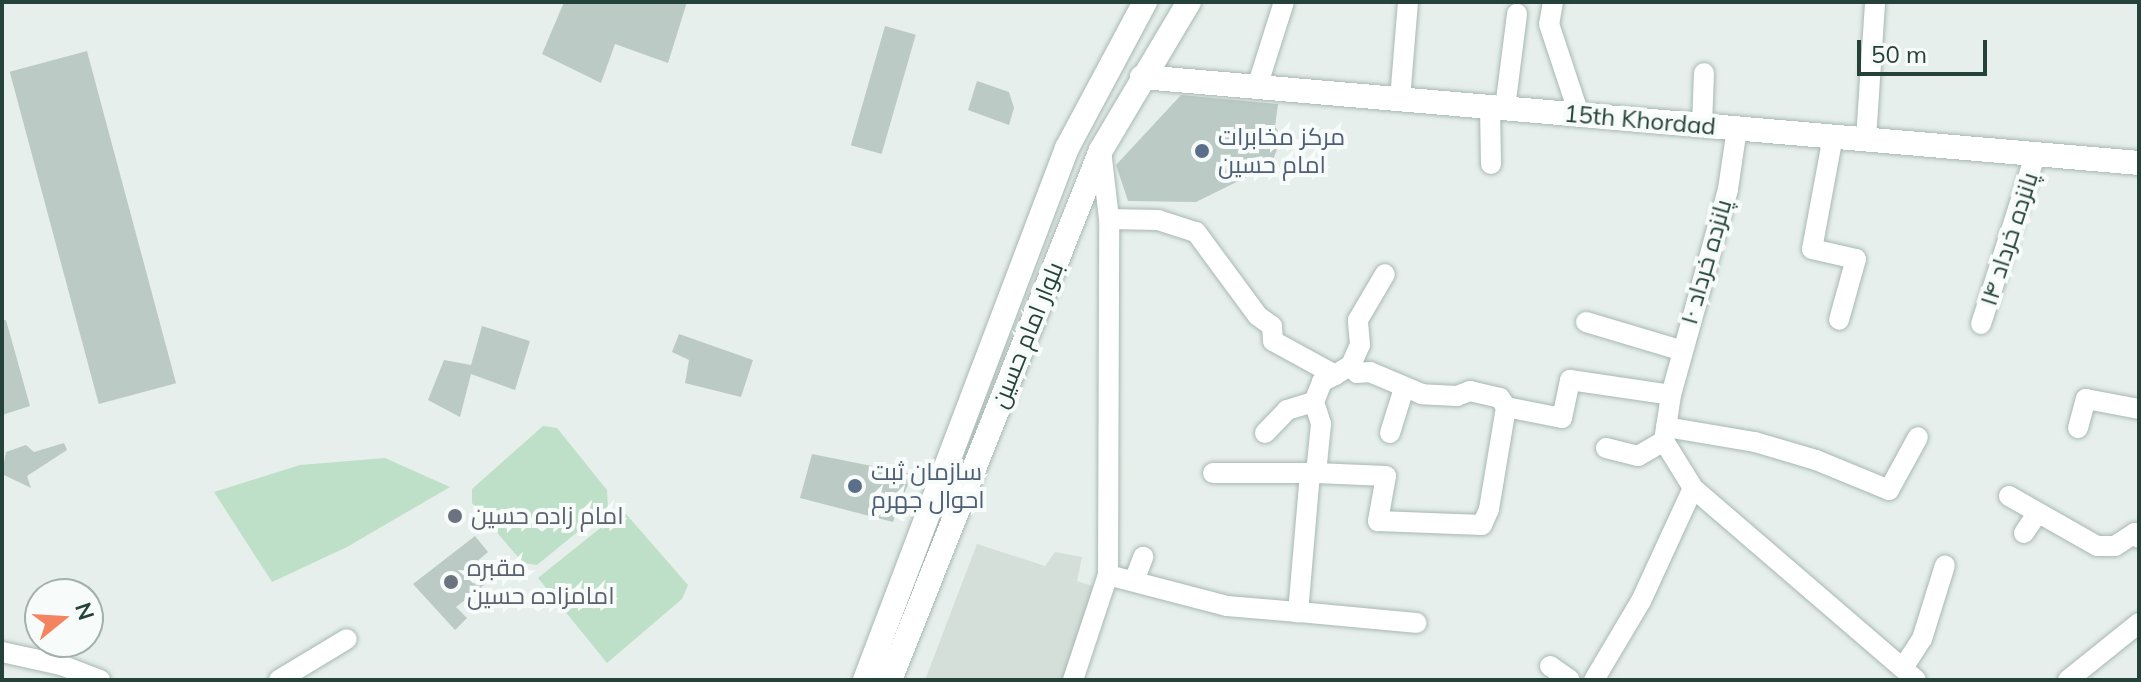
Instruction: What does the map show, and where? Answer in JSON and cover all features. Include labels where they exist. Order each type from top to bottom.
[{"type":"main road","name":"بلوار امام حسین","points":[[876,679],[1067,148],[1145,2]]},
{"type":"main road","name":"بلوار امام حسین","points":[[876,679],[1101,150],[1189,2]]},
{"type":"main road","name":"15th Khordad","points":[[1142,77],[2139,163]]},
{"type":"street","points":[[1257,87],[1284,2]]},
{"type":"street","points":[[1400,99],[1408,2]]},
{"type":"street","points":[[1553,2],[1549,24],[1579,114]]},
{"type":"street","points":[[1866,139],[1875,2]]},
{"type":"street","points":[[1491,164],[1498,108],[1517,14]]},
{"type":"street","points":[[1702,125],[1704,73]]},
{"type":"street","name":"پانزده خرداد ۱۰","points":[[1665,434],[1680,350],[1728,189],[1737,128]]},
{"type":"street","points":[[1833,136],[1812,249],[1856,259],[1839,320]]},
{"type":"street","points":[[1073,680],[1108,575],[1109,219],[1101,150]]},
{"type":"street","name":"پانزده خرداد ۱۴","points":[[1981,324],[2036,153]]},
{"type":"street","points":[[1109,219],[1158,220],[1196,232],[1221,258],[1258,316],[1272,326],[1273,341],[1343,370],[1370,372],[1404,388],[1457,396],[1470,391],[1500,398],[1506,407],[1489,509],[1482,525],[1378,521],[1386,476],[1213,473]]},
{"type":"street","points":[[1298,612],[1321,424],[1314,402],[1322,382],[1343,370],[1360,345],[1358,320],[1385,274]]},
{"type":"street","points":[[1586,322],[1680,350]]},
{"type":"street","points":[[1506,407],[1562,418],[1570,380],[1671,395]]},
{"type":"street","points":[[1390,433],[1404,388]]},
{"type":"street","points":[[2078,428],[2086,399],[2139,409]]},
{"type":"street","points":[[1265,433],[1287,410],[1314,402]]},
{"type":"street","points":[[1665,434],[1693,488],[1910,674],[1945,565]]},
{"type":"street","points":[[1606,448],[1638,456],[1665,434],[1755,442],[1816,460],[1889,490],[1918,437]]},
{"type":"street","points":[[1594,680],[1641,601],[1693,488]]},
{"type":"street","points":[[2009,496],[2097,546],[2115,546],[2135,533],[2139,538]]},
{"type":"street","points":[[2024,533],[2037,514]]},
{"type":"street","points":[[1134,581],[1143,557]]},
{"type":"street","points":[[1108,575],[1227,606],[1416,623]]},
{"type":"street","points":[[2068,680],[2139,623]]},
{"type":"street","points":[[279,680],[347,639]]},
{"type":"street","points":[[2,652],[61,665],[100,680]]},
{"type":"street","points":[[1550,666],[1570,680]]},
{"type":"shaded area","points":[[977,544],[1045,566],[1055,552],[1082,557],[1077,581],[1098,588],[1064,680],[925,680]]},
{"type":"green space","points":[[543,426],[557,428],[607,490],[608,507],[537,565],[523,563],[472,503],[472,489]]},
{"type":"green space","points":[[385,458],[450,487],[347,547],[272,582],[214,492],[300,465]]},
{"type":"green space","points":[[626,514],[688,585],[682,599],[607,663],[538,578],[614,517]]},
{"type":"building","points":[[564,2],[687,2],[668,63],[615,44],[601,83],[542,54]]},
{"type":"building","points":[[885,26],[916,35],[882,154],[851,145]]},
{"type":"building","points":[[87,51],[176,383],[99,404],[10,72]]},
{"type":"building","points":[[977,81],[1009,92],[1014,108],[1009,125],[968,110]]},
{"type":"building","name":"مرکز مخابرات امام حسین","points":[[1181,95],[1278,104],[1275,127],[1282,136],[1271,165],[1196,202],[1128,201],[1116,165]]},
{"type":"building","points":[[2,320],[6,320],[30,406],[2,415]]},
{"type":"building","points":[[482,326],[530,341],[515,390],[471,374],[460,417],[428,400],[444,360],[471,365]]},
{"type":"building","points":[[679,334],[753,360],[741,397],[685,383],[689,360],[672,352]]},
{"type":"building","points":[[64,443],[67,450],[27,476],[31,488],[2,474],[6,452],[26,445],[34,452]]},
{"type":"building","name":"سازمان ثبت احوال جهرم","points":[[812,454],[912,474],[893,522],[800,498]]},
{"type":"building","name":"مقبره امامزاده حسین","points":[[475,536],[488,552],[474,564],[489,581],[456,607],[467,618],[455,630],[413,584]]},
{"type":"place","name":"مرکز مخابرات امام حسین","points":[[1202,151]]},
{"type":"place","name":"سازمان ثبت احوال جهرم","points":[[855,486]]},
{"type":"place","name":"امام زاده حسین","points":[[455,516]]},
{"type":"place","name":"مقبره امامزاده حسین","points":[[451,582]]}]
